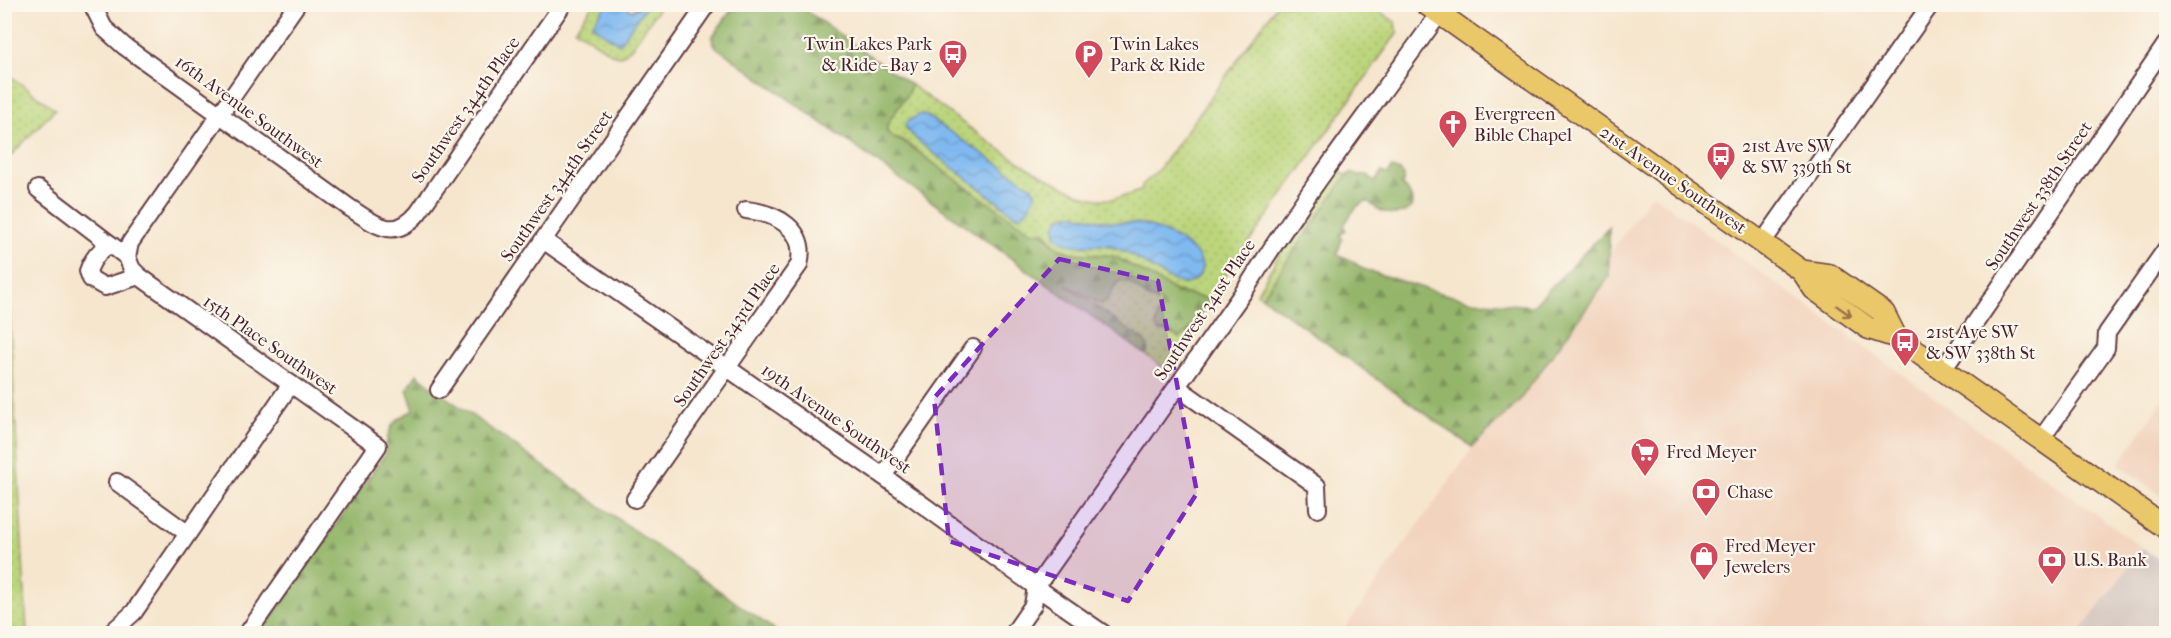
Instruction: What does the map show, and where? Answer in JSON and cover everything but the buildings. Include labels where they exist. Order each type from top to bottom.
[{"type":"main road","name":"21st Avenue Southwest","points":[[1432,9],[1802,271],[1814,289],[1868,328],[1896,337],[2166,528]]},
{"type":"street","points":[[127,257],[130,243],[297,4]]},
{"type":"street","name":"Southwest 344th Place","points":[[394,230],[407,224],[418,213],[563,4]]},
{"type":"street","name":"Southwest 344th Street","points":[[439,390],[707,4]]},
{"type":"street","points":[[1762,243],[1931,4]]},
{"type":"street","name":"16th Avenue Southwest","points":[[93,8],[104,28],[114,38],[350,208],[382,227],[394,230]]},
{"type":"street","name":"Southwest 341st Place","points":[[1013,633],[1033,605],[1036,587],[1177,387],[1362,117],[1432,9]]},
{"type":"street","name":"Southwest 338th Street","points":[[1943,370],[2166,44]]},
{"type":"street","name":"15th Place Southwest","points":[[38,189],[127,257],[132,269],[139,276],[378,446],[247,633]]},
{"type":"street","name":"Southwest 343rd Place","points":[[635,499],[796,271],[801,258],[800,243],[792,230],[772,216],[746,210]]},
{"type":"street","name":"19th Avenue Southwest","points":[[543,240],[884,476],[1036,587],[1104,633]]},
{"type":"street","points":[[110,244],[97,252],[92,261],[88,271],[91,279],[105,287],[139,276]]},
{"type":"street","points":[[2041,439],[2106,348],[2107,333],[2166,249]]},
{"type":"street","points":[[884,476],[972,348]]},
{"type":"street","points":[[110,633],[134,612],[291,384]]},
{"type":"street","points":[[1177,387],[1317,486],[1318,508]]},
{"type":"street","points":[[117,482],[187,533]]},
{"type":"highlighted area","points":[[1059,259],[1158,281],[1197,493],[1128,601],[949,541],[934,398]]},
{"type":"shaded area","points":[[1652,194],[2143,548],[2079,633],[1341,634]]},
{"type":"shaded area","points":[[2166,397],[2166,499],[2118,464]]},
{"type":"shaded area","points":[[2143,548],[2166,565],[2166,633],[2079,633]]},
{"type":"green space","points":[[593,5],[625,5],[632,11],[637,5],[658,5],[657,11],[631,48],[621,56],[614,55],[575,29]]},
{"type":"green space","points":[[735,5],[798,5],[911,85],[907,95],[887,124],[887,132],[892,136],[910,146],[1032,232],[1044,232],[1054,245],[1069,253],[1114,256],[1177,292],[1209,299],[1197,321],[1179,338],[1168,331],[1158,331],[1156,324],[1161,302],[1147,297],[1126,281],[1117,282],[1108,299],[1101,304],[1066,285],[1144,341],[1148,348],[1146,355],[716,47],[712,37]]},
{"type":"green space","points":[[1277,5],[1371,5],[1395,22],[1398,32],[1209,299],[1177,292],[1114,256],[1069,252],[1061,249],[1048,235],[1032,232],[969,190],[904,141],[891,136],[886,130],[911,85],[999,149],[1055,182],[1083,195],[1099,199],[1112,199],[1130,194],[1142,190],[1142,185],[1157,172]]},
{"type":"green space","points":[[5,72],[55,109],[5,162]]},
{"type":"green space","points":[[1392,168],[1404,175],[1404,181],[1401,184],[1412,202],[1410,208],[1396,214],[1377,209],[1368,201],[1360,204],[1344,225],[1346,231],[1340,235],[1342,239],[1337,254],[1363,269],[1429,290],[1472,301],[1533,306],[1609,227],[1609,277],[1519,401],[1472,447],[1262,297],[1347,175],[1351,173],[1359,176],[1368,175],[1375,182],[1381,172],[1388,174]]},
{"type":"green space","points":[[1337,171],[1347,175],[1262,297],[1257,293],[1282,250]]},
{"type":"green space","points":[[5,228],[27,633],[5,633]]},
{"type":"green space","points":[[1120,280],[1131,283],[1146,296],[1161,302],[1159,314],[1164,331],[1181,337],[1195,328],[1166,369],[1146,355],[1147,351],[1059,281],[1101,304]]},
{"type":"green space","points":[[417,374],[436,390],[779,633],[260,634],[385,454],[387,438],[395,422],[414,410],[407,389]]},
{"type":"water","points":[[606,5],[624,5],[632,11],[641,5],[647,5],[619,44],[592,25]]},
{"type":"water","points":[[921,114],[1031,186],[1036,194],[1029,208],[1020,216],[1015,215],[919,142],[905,127],[908,121]]},
{"type":"water","points":[[1069,214],[1105,221],[1142,224],[1173,236],[1184,243],[1200,259],[1202,268],[1198,277],[1187,284],[1182,284],[1164,276],[1120,249],[1103,245],[1075,245],[1062,241],[1056,236],[1055,227],[1059,218]]},
{"type":"place","name":"Twin Lakes Park & Ride - Bay 2","points":[[953,80]]},
{"type":"place","name":"Twin Lakes Park & Ride","points":[[1089,80]]},
{"type":"place","name":"Evergreen Bible Chapel","points":[[1453,150]]},
{"type":"place","name":"21st Ave SW & SW 339th St","points":[[1721,182]]},
{"type":"place","name":"21st Ave SW & SW 338th St","points":[[1905,368]]},
{"type":"place","name":"Fred Meyer","points":[[1645,478]]},
{"type":"place","name":"Chase","points":[[1706,518]]},
{"type":"place","name":"Fred Meyer Jewelers","points":[[1704,582]]},
{"type":"place","name":"U.S. Bank","points":[[2052,586]]}]
